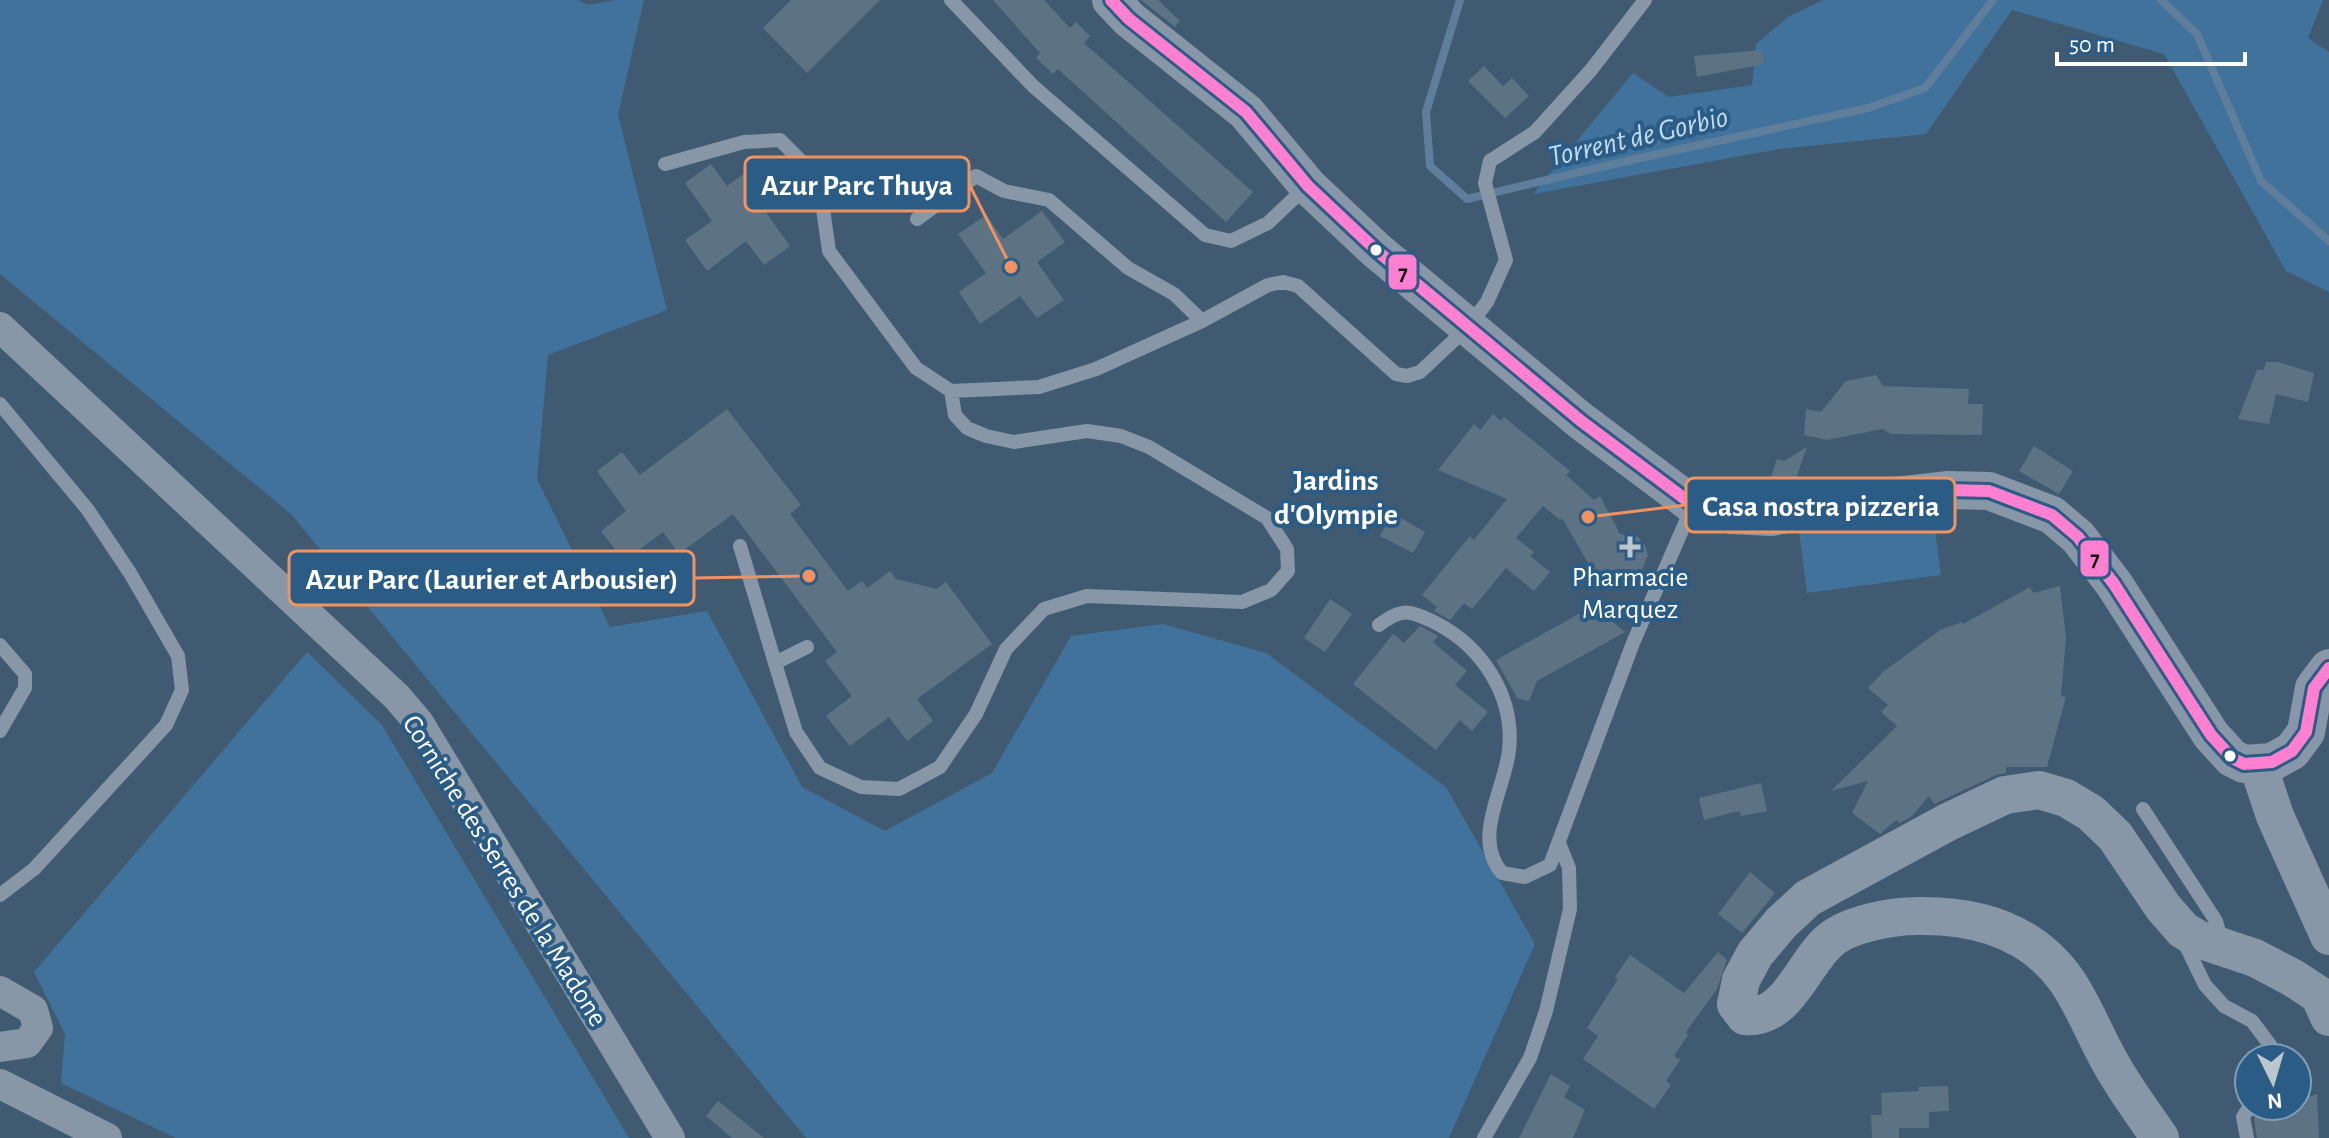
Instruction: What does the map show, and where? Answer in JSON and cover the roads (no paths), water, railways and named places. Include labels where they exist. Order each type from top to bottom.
[{"type":"street","points":[[1111,0],[1129,19],[1246,112],[1308,186],[1376,250],[1581,421],[1693,505],[1732,515],[1771,517],[1869,499],[1949,490],[1989,491],[2052,515],[2078,537],[2114,584],[2211,735],[2232,758],[2244,764],[2272,762],[2292,751],[2306,732],[2314,688],[2329,668]]},
{"type":"street","name":"Corniche des Serres de la Madone","points":[[0,327],[405,705],[419,723],[670,1138]]},
{"type":"street","points":[[2258,765],[2275,816],[2329,936]]},
{"type":"street","points":[[2160,1138],[2111,1065],[2068,983],[2046,955],[2019,936],[1985,922],[1949,916],[1905,916],[1860,925],[1828,941],[1777,1007],[1761,1017],[1745,1016],[1736,1004],[1741,980],[1755,954],[1781,923],[1808,898],[1948,822],[2005,795],[2039,790],[2066,798],[2091,813],[2115,836],[2163,907],[2200,938],[2255,958],[2293,978],[2319,995],[2329,1017]]},
{"type":"street","points":[[0,991],[33,1010],[38,1028],[27,1043],[0,1047]]},
{"type":"street","points":[[0,1084],[107,1138]]},
{"type":"lane","points":[[951,0],[1033,86],[1205,235],[1231,241],[1268,223],[1308,186]]},
{"type":"lane","points":[[665,164],[744,142],[780,140],[801,161],[821,195],[829,251],[916,368],[951,391],[1039,387],[1096,369],[1202,321],[1268,285],[1283,282],[1298,286],[1396,374],[1407,376],[1420,372],[1467,328],[1487,302],[1506,260],[1485,183],[1490,161],[1535,132],[1591,70],[1645,0]]},
{"type":"lane","points":[[917,219],[976,176],[1004,191],[1049,200],[1128,268],[1174,294],[1202,321]]},
{"type":"lane","points":[[740,546],[796,732],[820,768],[861,787],[899,789],[940,767],[976,714],[1006,649],[1044,609],[1087,596],[1242,602],[1271,590],[1288,571],[1287,549],[1267,518],[1149,447],[1121,436],[1087,431],[1014,442],[986,436],[967,428],[955,415],[951,391]]},
{"type":"lane","points":[[0,404],[88,510],[130,573],[178,656],[182,690],[166,725],[34,869],[0,895]]},
{"type":"lane","points":[[1379,625],[1394,614],[1407,611],[1430,620],[1451,631],[1493,673],[1508,721],[1509,750],[1491,818],[1489,845],[1492,861],[1502,873],[1525,877],[1550,865],[1633,643],[1693,505]]},
{"type":"lane","points":[[0,645],[25,674],[25,688],[0,731]]},
{"type":"lane","points":[[775,663],[807,647]]},
{"type":"lane","points":[[2143,809],[2216,921],[2219,932],[2184,945],[2205,985],[2224,1006],[2252,1021],[2268,1042]]},
{"type":"lane","points":[[1484,1138],[1530,1058],[1546,1011],[1570,909],[1569,868],[1559,843]]},
{"type":"waterway","name":"Torrent de Gorbio","points":[[1460,0],[1426,112],[1430,166],[1467,199],[1868,108],[1925,88],[1993,0]]},
{"type":"waterway","name":"Torrent de Gorbio","points":[[2161,0],[2197,34],[2261,181],[2329,241]]},
{"type":"place","name":"Azur Parc Thuya","points":[[1011,267]]},
{"type":"place","name":"Casa nostra pizzeria","points":[[1588,517]]},
{"type":"place","name":"Pharmacie Marquez","points":[[1630,547]]},
{"type":"place","name":"Azur Parc (Laurier et Arbousier)","points":[[809,576]]},
{"type":"district","name":"Jardins d'Olympie","points":[[1336,497]]}]
